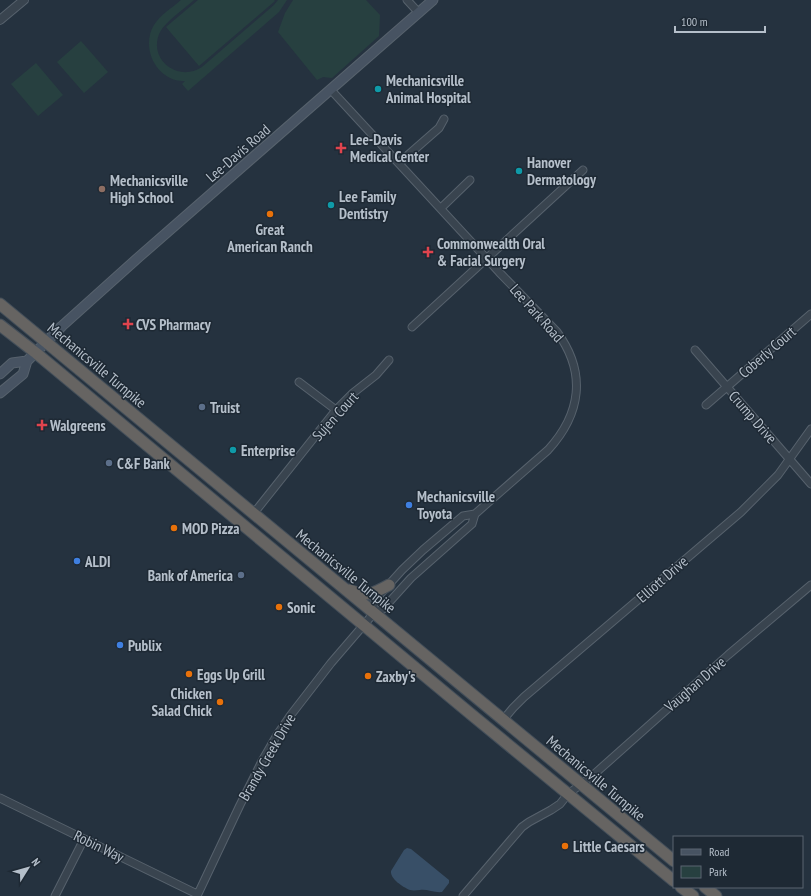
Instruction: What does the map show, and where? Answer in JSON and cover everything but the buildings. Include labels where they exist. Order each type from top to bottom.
[{"type":"highway","name":"Mechanicsville Turnpike","points":[[0,304],[673,861]]},
{"type":"highway","name":"Mechanicsville Turnpike","points":[[0,325],[36,352],[472,716],[673,880]]},
{"type":"highway","points":[[342,587],[357,593],[368,594],[375,593],[389,585]]},
{"type":"highway","points":[[682,888],[693,896]]},
{"type":"highway","points":[[706,888],[716,896]]},
{"type":"main road","name":"Lee-Davis Road","points":[[0,393],[23,374],[27,361],[62,326],[140,256],[434,0]]},
{"type":"main road","points":[[0,374],[12,362],[27,361]]},
{"type":"street","points":[[0,20],[24,0]]},
{"type":"street","points":[[407,0],[419,13]]},
{"type":"street","name":"Lee Park Road","points":[[331,90],[487,259],[557,332],[569,350],[574,364],[577,385],[570,419],[556,441],[548,450],[475,514],[463,516],[422,550],[374,602],[374,614],[383,609],[411,578],[472,524],[475,514]]},
{"type":"street","points":[[400,163],[439,128],[444,119]]},
{"type":"street","points":[[412,327],[583,170]]},
{"type":"street","points":[[440,208],[470,180]]},
{"type":"street","name":"Coberly Court","points":[[706,405],[811,314]]},
{"type":"street","name":"Crump Drive","points":[[695,350],[811,484]]},
{"type":"street","name":"Sujen Court","points":[[254,513],[336,410],[353,393],[376,376],[389,360]]},
{"type":"street","points":[[299,382],[336,410]]},
{"type":"street","name":"Elliott Drive","points":[[503,720],[524,698],[741,512],[773,480],[790,460],[811,428]]},
{"type":"street","name":"Vaughan Drive","points":[[463,896],[522,827],[560,804],[568,794],[811,585]]},
{"type":"street","name":"Brandy Creek Drive","points":[[197,895],[243,798],[277,735],[290,716],[363,625],[374,614]]},
{"type":"street","name":"Robin Way","points":[[0,798],[197,895]]},
{"type":"street","points":[[55,896],[84,839]]},
{"type":"green space","points":[[181,0],[194,0],[166,24],[160,32],[157,42],[161,59],[167,66],[183,72],[193,71],[202,67],[278,0],[287,0],[279,12],[188,91],[182,84],[185,81],[175,80],[166,76],[159,70],[150,53],[149,44],[150,34],[154,25],[163,15]]},
{"type":"green space","points":[[198,0],[275,1],[199,66],[166,27]]},
{"type":"green space","points":[[293,0],[366,0],[380,15],[379,36],[332,78],[323,77],[317,80],[278,32],[285,13]]},
{"type":"green space","points":[[81,41],[108,72],[84,93],[57,62]]},
{"type":"green space","points":[[36,63],[63,95],[38,116],[11,84]]},
{"type":"water","points":[[407,848],[411,849],[449,880],[449,883],[442,892],[410,890],[395,880],[391,874],[391,871],[404,850]]},
{"type":"place","name":"Mechanicsville Animal Hospital","points":[[378,89]]},
{"type":"place","name":"Lee-Davis Medical Center","points":[[341,148]]},
{"type":"place","name":"Hanover Dermatology","points":[[519,171]]},
{"type":"place","name":"Mechanicsville High School","points":[[102,189]]},
{"type":"place","name":"Lee Family Dentistry","points":[[331,205]]},
{"type":"place","name":"Great American Ranch","points":[[270,214]]},
{"type":"place","name":"Commonwealth Oral & Facial Surgery","points":[[428,252]]},
{"type":"place","name":"CVS Pharmacy","points":[[128,324]]},
{"type":"place","name":"Truist","points":[[202,407]]},
{"type":"place","name":"Walgreens","points":[[42,425]]},
{"type":"place","name":"Enterprise","points":[[233,450]]},
{"type":"place","name":"C&F Bank","points":[[109,463]]},
{"type":"place","name":"Mechanicsville Toyota","points":[[409,505]]},
{"type":"place","name":"MOD Pizza","points":[[174,528]]},
{"type":"place","name":"ALDI","points":[[77,561]]},
{"type":"place","name":"Bank of America","points":[[241,575]]},
{"type":"place","name":"Sonic","points":[[279,607]]},
{"type":"place","name":"Publix","points":[[120,645]]},
{"type":"place","name":"Eggs Up Grill","points":[[189,674]]},
{"type":"place","name":"Zaxby's","points":[[368,676]]},
{"type":"place","name":"Chicken Salad Chick","points":[[220,702]]},
{"type":"place","name":"Little Caesars","points":[[565,846]]}]
